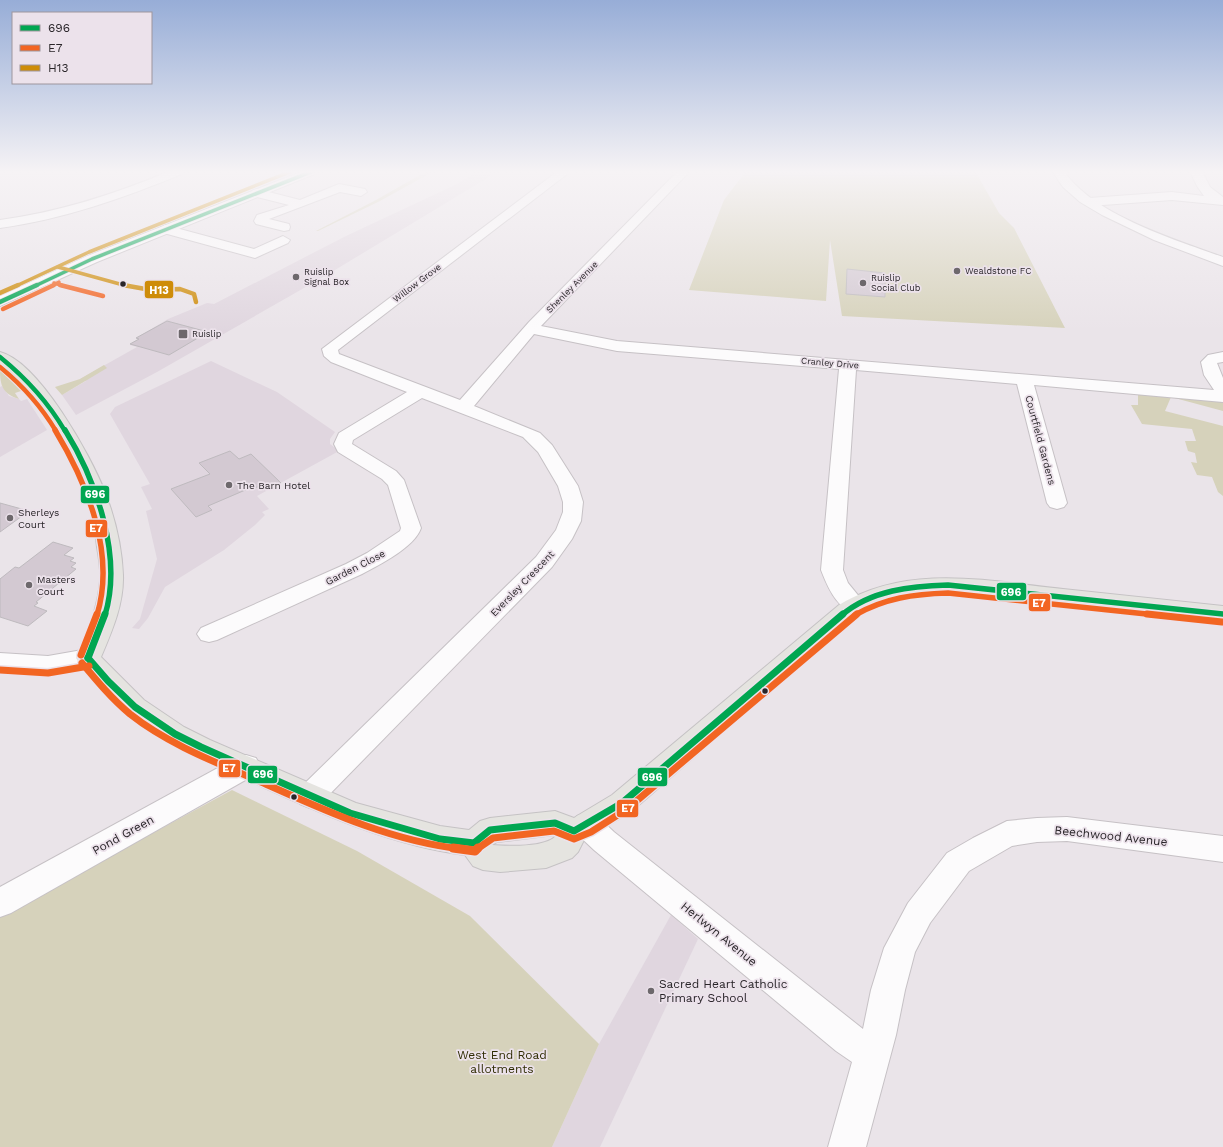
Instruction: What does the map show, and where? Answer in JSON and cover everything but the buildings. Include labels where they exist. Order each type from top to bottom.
[{"type":"main road","points":[[0,357],[36,387],[83,460],[98,498],[112,568],[108,608],[88,658],[120,694],[153,720],[201,747],[310,796],[350,813],[395,828],[440,840],[474,843],[483,857],[521,859],[557,852],[567,844],[580,828],[622,803],[828,625],[855,605],[889,591],[933,585],[964,586],[1223,614]]},
{"type":"street","points":[[0,302],[92,259],[176,225]]},
{"type":"street","points":[[274,225],[284,227]]},
{"type":"street","name":"Willow Grove","points":[[330,353],[330,349],[334,345],[494,225]]},
{"type":"street","name":"Shenley Avenue","points":[[463,407],[532,329],[633,225]]},
{"type":"street","points":[[1129,225],[1170,243],[1223,262]]},
{"type":"street","points":[[165,229],[255,254],[283,240]]},
{"type":"street","name":"Cranley Drive","points":[[532,329],[617,346],[1218,395],[1222,392]]},
{"type":"street","name":"Eversley Crescent","points":[[310,796],[544,562],[560,543],[569,525],[573,508],[571,493],[545,445],[538,438],[524,430],[337,359],[330,353]]},
{"type":"street","points":[[1222,392],[1212,374],[1209,362],[1214,358],[1223,358]]},
{"type":"street","points":[[848,364],[832,570],[838,586],[855,605]]},
{"type":"street","name":"Courtfield Gardens","points":[[1024,378],[1058,503]]},
{"type":"street","name":"Garden Close","points":[[210,634],[354,569],[375,558],[409,534],[411,528],[397,484],[390,475],[345,448],[343,444],[345,437],[421,391]]},
{"type":"street","points":[[0,662],[48,665],[88,658]]},
{"type":"street","name":"Pond Green","points":[[0,903],[246,766]]},
{"type":"street","name":"Herlwyn Avenue","points":[[580,828],[604,842],[836,1029],[872,1055]]},
{"type":"street","name":"Beechwood Avenue","points":[[872,1055],[879,1035],[888,990],[900,948],[919,913],[958,862],[983,847],[1007,834],[1037,830],[1067,829],[1223,849]]},
{"type":"street","points":[[847,1147],[872,1055]]},
{"type":"shaded area","points":[[370,225],[410,225],[325,276],[157,372],[76,415],[62,395],[86,381],[80,379],[137,347],[130,345],[139,339],[136,338],[168,319],[207,303],[214,304]]},
{"type":"shaded area","points":[[211,361],[277,392],[335,432],[330,439],[330,444],[339,451],[257,496],[269,509],[262,512],[265,515],[224,550],[165,587],[148,618],[139,629],[132,628],[140,619],[157,559],[146,511],[152,509],[141,487],[150,484],[110,414],[115,407]]},
{"type":"shaded area","points":[[2,386],[9,396],[21,401],[27,399],[47,430],[0,457],[0,387]]},
{"type":"shaded area","name":"Sacred Heart Catholic Primary School","points":[[671,915],[698,939],[600,1147],[552,1147],[599,1044]]},
{"type":"green space","points":[[329,225],[331,225],[318,231],[316,231]]},
{"type":"green space","points":[[714,225],[1011,225],[1014,228],[1065,328],[842,316],[830,240],[826,301],[689,290]]},
{"type":"green space","points":[[104,365],[107,368],[62,395],[55,387],[80,379]]},
{"type":"green space","points":[[0,370],[21,391],[15,393],[19,399],[9,395],[4,389],[1,381]]},
{"type":"green space","points":[[1138,394],[1223,397],[1223,411],[1171,397],[1165,411],[1223,426],[1223,496],[1218,492],[1212,477],[1197,475],[1191,462],[1197,463],[1195,453],[1188,451],[1185,441],[1196,441],[1192,429],[1142,424],[1131,405],[1138,405]]},
{"type":"green space","name":"West End Road allotments","points":[[232,790],[357,851],[470,916],[599,1044],[552,1147],[0,1147],[0,916]]},
{"type":"transit line","name":"H13","points":[[0,293],[89,252],[158,225]]},
{"type":"transit line","name":"696","points":[[0,302],[92,259],[179,225]]},
{"type":"transit line","name":"H13","points":[[58,267],[136,288],[151,290],[180,289],[194,294],[196,302]]},
{"type":"transit line","name":"E7","points":[[3,309],[59,282]]},
{"type":"transit line","name":"E7","points":[[54,283],[103,296]]},
{"type":"transit line","name":"696","points":[[0,357],[21,374],[39,393],[56,416],[71,440],[84,466],[103,519],[112,571],[111,590],[100,630],[88,658]]},
{"type":"transit line","name":"E7","points":[[0,367],[19,382],[36,401],[51,423],[77,472],[95,523],[104,571],[103,589],[96,618],[81,655]]},
{"type":"transit line","name":"696","points":[[88,658],[108,681],[135,707],[175,734],[201,747],[350,813],[440,839],[474,843],[490,830],[555,823],[574,831],[622,803],[847,611],[860,603],[888,592],[918,586],[948,585],[1223,614]]},
{"type":"transit line","name":"E7","points":[[82,663],[111,696],[130,714],[145,725],[193,752],[337,815],[392,835],[447,848],[475,851],[493,838],[554,831],[574,839],[591,832],[627,809],[852,617],[890,599],[919,594],[948,593],[1222,622]]},
{"type":"transit line","name":"E7","points":[[0,670],[48,673],[89,666]]},
{"type":"place","name":"Wealdstone FC","points":[[957,271]]},
{"type":"place","name":"Ruislip Signal Box","points":[[296,277]]},
{"type":"place","name":"Ruislip Social Club","points":[[863,283]]},
{"type":"place","name":"Ruislip","points":[[183,334]]},
{"type":"place","name":"The Barn Hotel","points":[[229,485]]},
{"type":"place","name":"Sherleys Court","points":[[10,518]]},
{"type":"place","name":"Masters Court","points":[[29,585]]},
{"type":"place","name":"Sacred Heart Catholic Primary School","points":[[651,991]]}]
